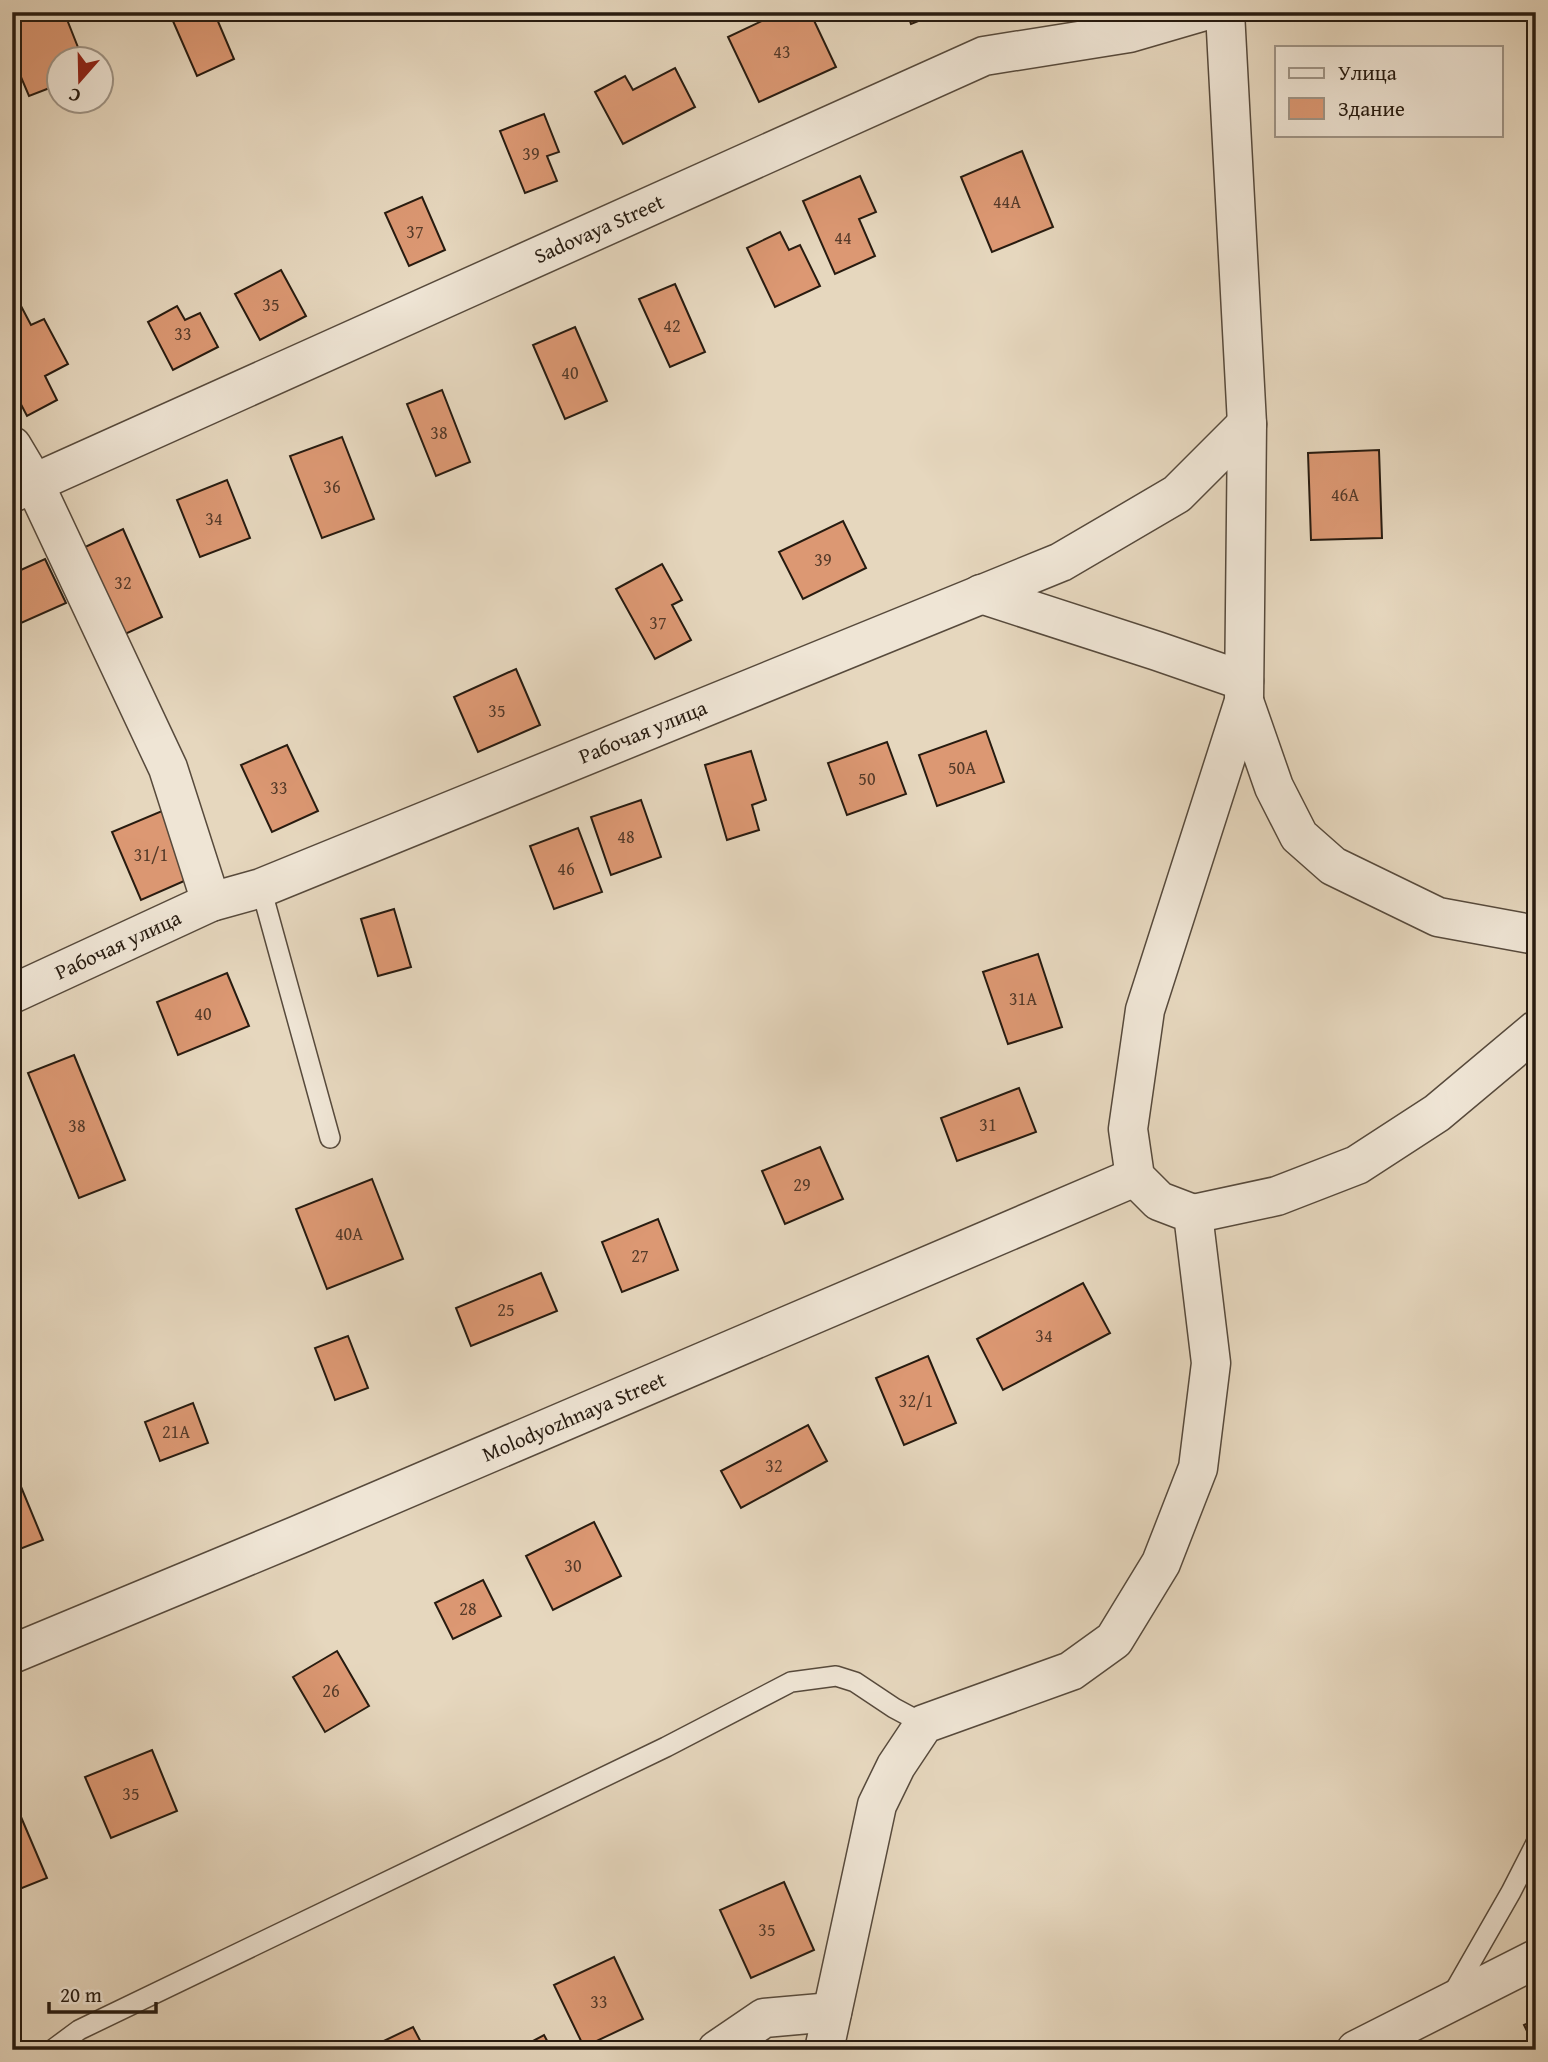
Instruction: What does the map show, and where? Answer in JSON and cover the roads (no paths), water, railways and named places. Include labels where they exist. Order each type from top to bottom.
[{"type":"street","name":"Sadovaya Street","points":[[23,488],[984,56],[1129,33],[1201,12]]},
{"type":"street","points":[[1225,12],[1247,424],[1244,691],[1145,1010],[1128,1129],[1135,1177],[1159,1201],[1193,1214],[1276,1196],[1357,1165],[1437,1113],[1536,1030]]},
{"type":"street","name":"Рабочая улица","points":[[12,994],[211,902],[261,888],[1060,562],[1177,494],[1247,424]]},
{"type":"street","points":[[12,446],[23,488],[167,768],[211,902]]},
{"type":"street","points":[[981,594],[1157,651],[1244,691],[1274,787],[1299,836],[1332,866],[1438,917],[1536,935]]},
{"type":"street","name":"Molodyozhnaya Street","points":[[12,1654],[298,1535],[1135,1177]]},
{"type":"street","points":[[824,2050],[877,1805],[896,1766],[924,1724],[1071,1671],[1114,1640],[1161,1563],[1198,1468],[1211,1363],[1193,1214]]},
{"type":"street","points":[[1356,2050],[1536,1959]]},
{"type":"street","points":[[717,2050],[764,2018],[832,2012]]},
{"type":"lane","points":[[261,888],[330,1138]]},
{"type":"lane","points":[[52,2050],[79,2030],[653,1754],[791,1682],[836,1676],[855,1682],[924,1724]]},
{"type":"lane","points":[[1447,2004],[1536,1843]]}]
